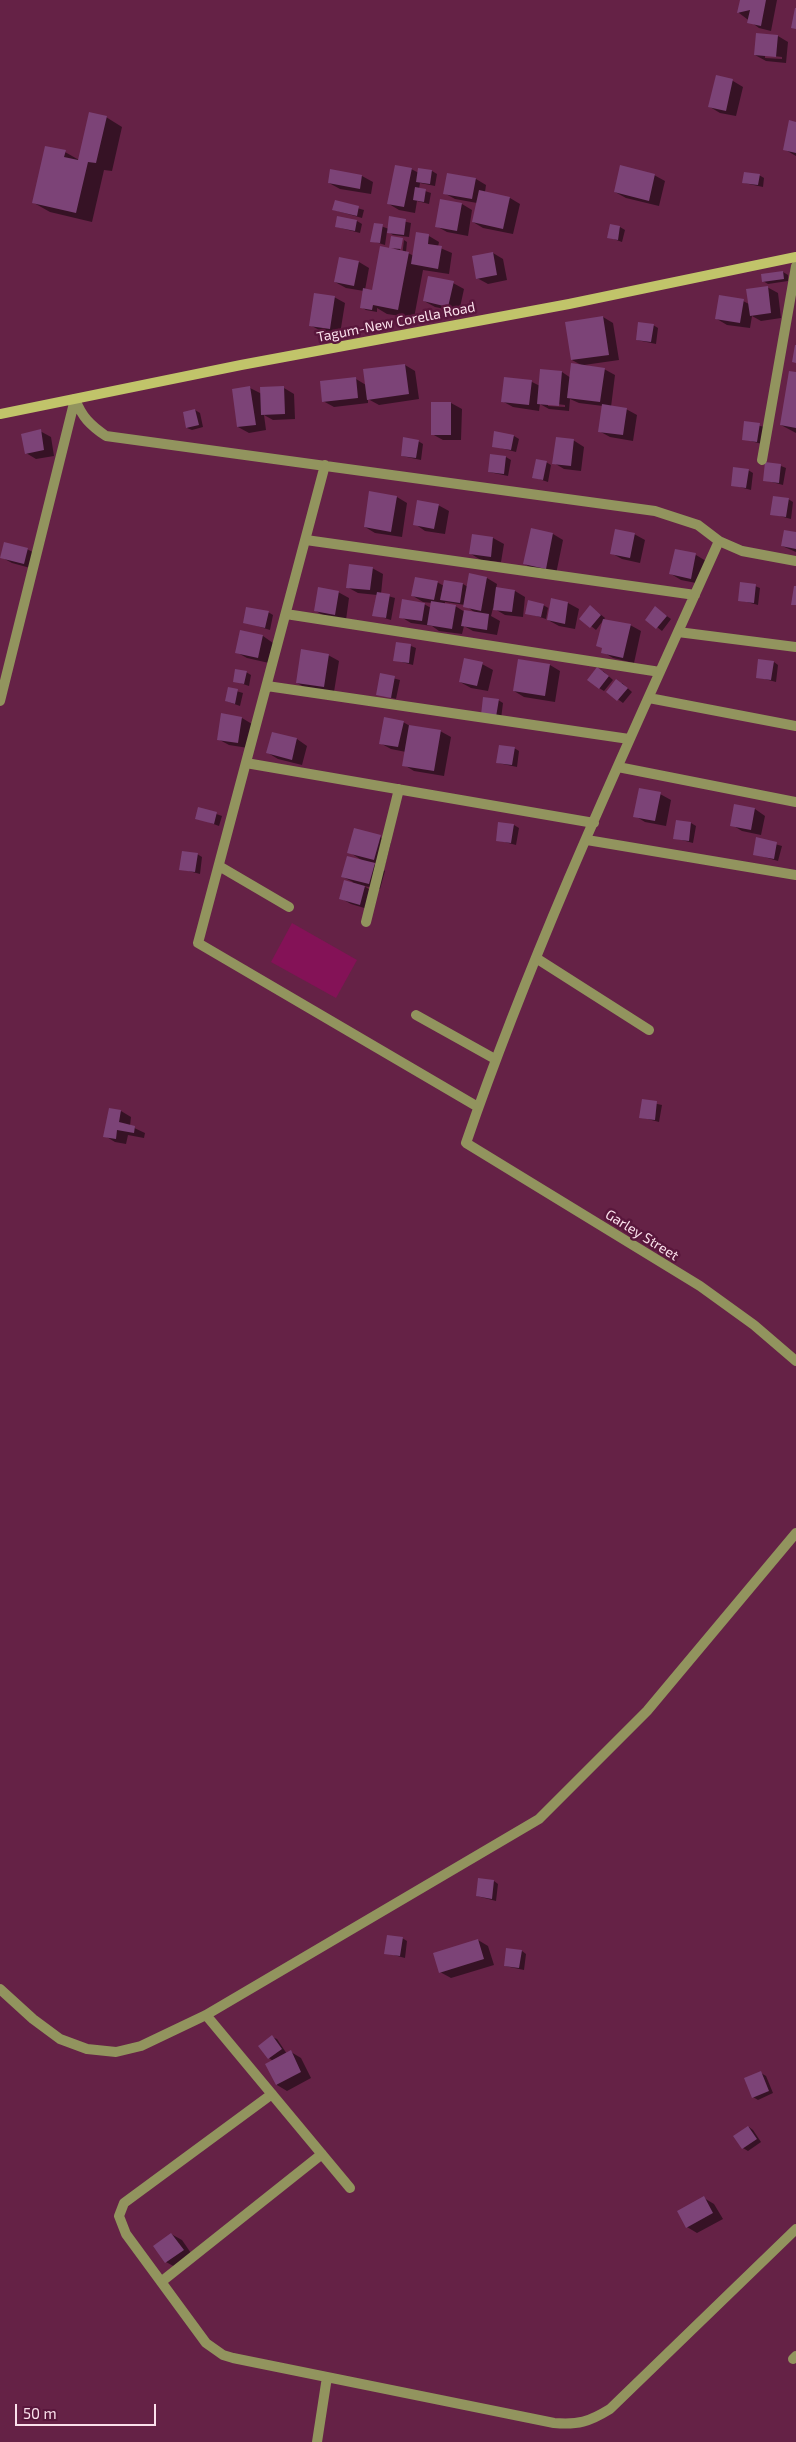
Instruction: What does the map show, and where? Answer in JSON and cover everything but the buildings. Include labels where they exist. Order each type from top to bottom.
[{"type":"main road","name":"Tagum-New Corella Road","points":[[0,414],[561,305],[796,257]]},
{"type":"street","points":[[762,460],[796,266]]},
{"type":"street","points":[[75,399],[82,415],[91,426],[106,436],[654,511],[698,525],[719,541],[742,551],[796,561]]},
{"type":"street","points":[[0,701],[75,399]]},
{"type":"street","points":[[326,465],[198,943],[478,1108],[536,958],[630,739],[719,541]]},
{"type":"street","points":[[306,540],[695,595]]},
{"type":"street","points":[[286,614],[660,672]]},
{"type":"street","points":[[678,632],[796,647]]},
{"type":"street","points":[[267,686],[630,739]]},
{"type":"street","points":[[649,698],[796,726]]},
{"type":"street","points":[[246,763],[594,823]]},
{"type":"street","points":[[618,767],[796,802]]},
{"type":"street","points":[[366,922],[399,790]]},
{"type":"street","points":[[587,840],[796,875]]},
{"type":"street","points":[[218,866],[289,907]]},
{"type":"street","points":[[536,958],[649,1030]]},
{"type":"street","points":[[416,1015],[496,1059]]},
{"type":"street","name":"Garley Street","points":[[478,1108],[466,1143],[700,1286],[754,1325],[796,1361]]},
{"type":"street","points":[[0,1989],[33,2019],[60,2039],[86,2049],[116,2052],[141,2046],[173,2033],[539,1819],[647,1710],[796,1533]]},
{"type":"street","points":[[206,2014],[350,2188]]},
{"type":"street","points":[[272,2094],[124,2203],[120,2208],[120,2224],[206,2343],[223,2355],[554,2423],[572,2424],[592,2420],[616,2404],[796,2229]]},
{"type":"street","points":[[161,2282],[322,2154]]},
{"type":"street","points":[[317,2442],[327,2377]]},
{"type":"shaded area","points":[[292,923],[357,960],[336,998],[271,962]]}]
